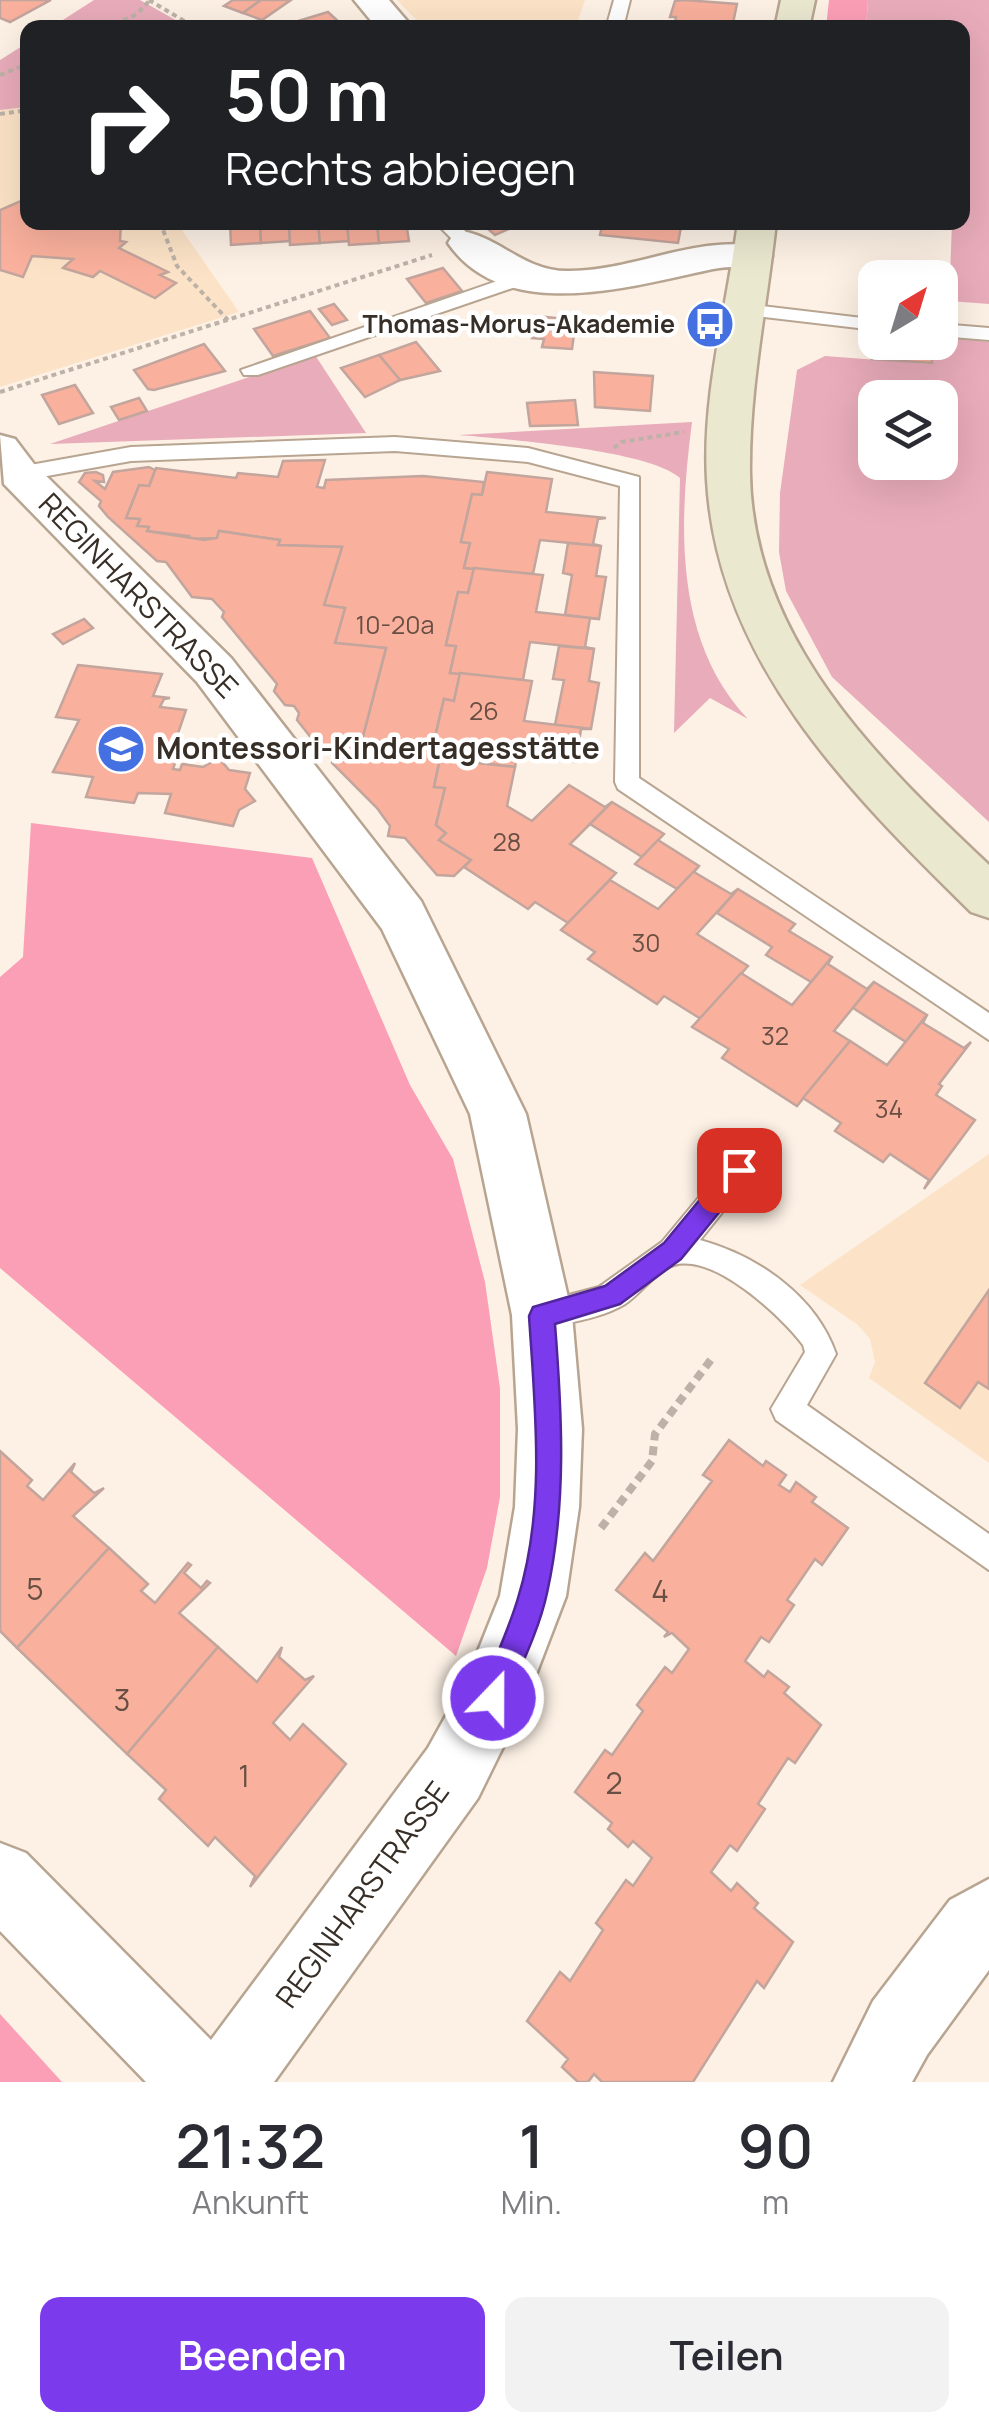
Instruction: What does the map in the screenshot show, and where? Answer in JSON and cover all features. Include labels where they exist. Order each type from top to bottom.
[{"type":"main road","points":[[755,240],[732,412],[728,477],[731,520],[752,596],[766,630],[821,720],[872,782],[989,897]]},
{"type":"street","points":[[371,0],[389,20]]},
{"type":"street","points":[[455,233],[498,267],[523,278],[598,284],[730,254],[755,240]]},
{"type":"street","name":"REGINHARSTRASSE","points":[[9,462],[214,670],[402,916],[498,1114],[542,1316],[550,1429],[547,1506],[533,1596],[493,1698],[452,1772],[226,2082]]},
{"type":"street","points":[[0,1878],[198,2082]]},
{"type":"street","points":[[871,2082],[900,2028],[976,1926],[989,1916]]},
{"type":"lane","points":[[251,370],[523,278]]},
{"type":"lane","points":[[746,310],[858,324]]},
{"type":"lane","points":[[958,331],[989,334]]},
{"type":"lane","points":[[9,462],[256,449],[451,445],[528,455],[631,482],[627,782],[989,1028]]},
{"type":"lane","points":[[256,449],[256,474]]},
{"type":"lane","points":[[542,1316],[611,1296],[673,1251],[739,1170]]},
{"type":"lane","points":[[673,1251],[699,1252],[730,1266],[787,1302],[818,1334],[822,1351],[786,1408],[989,1554]]},
{"type":"path","points":[[127,20],[149,0],[183,20]]},
{"type":"path","points":[[162,230],[172,265],[206,289],[228,320]]},
{"type":"path","points":[[0,392],[228,320],[455,233]]},
{"type":"path","points":[[614,449],[621,442],[688,432]]},
{"type":"path","points":[[655,1434],[712,1356]]},
{"type":"shaded area","points":[[94,0],[140,0],[176,20],[63,20]]},
{"type":"shaded area","points":[[397,0],[585,0],[578,20],[416,20]]},
{"type":"shaded area","points":[[829,0],[868,0],[867,20],[827,20]]},
{"type":"shaded area","points":[[868,0],[989,0],[989,304],[958,302],[958,260],[951,260],[952,230],[970,230],[970,20],[867,20]]},
{"type":"shaded area","points":[[20,47],[20,108],[0,110],[0,60]]},
{"type":"shaded area","points":[[20,108],[20,230],[182,230],[239,312],[0,387],[0,110]]},
{"type":"shaded area","points":[[958,338],[989,342],[989,822],[832,677],[786,591],[779,552],[780,493],[797,370],[825,356],[931,364],[931,360],[958,360]]},
{"type":"shaded area","points":[[315,355],[366,433],[50,444]]},
{"type":"shaded area","points":[[692,422],[684,539],[694,617],[724,688],[748,719],[710,698],[674,733],[680,478],[664,468],[609,453],[459,435]]},
{"type":"shaded area","points":[[31,823],[312,858],[410,1085],[453,1159],[485,1282],[500,1388],[500,1497],[487,1568],[456,1656],[0,1268],[0,977],[23,957]]},
{"type":"shaded area","points":[[989,1154],[989,1463],[869,1378],[875,1362],[870,1339],[858,1325],[800,1285]]},
{"type":"shaded area","points":[[0,2014],[62,2082],[0,2082]]},
{"type":"building","points":[[0,0],[51,0],[10,22],[0,18]]},
{"type":"building","points":[[233,0],[261,0],[243,13],[224,6]]},
{"type":"building","points":[[261,0],[291,0],[262,20],[243,13]]},
{"type":"building","points":[[675,1],[737,4],[734,20],[675,20],[670,17]]},
{"type":"building","points":[[328,12],[337,20],[302,20]]},
{"type":"building","points":[[20,201],[20,230],[121,230],[120,241],[126,242],[119,248],[168,272],[160,275],[176,283],[155,298],[100,271],[93,277],[63,268],[73,259],[32,256],[23,277],[0,270],[0,210]]},
{"type":"building","points":[[230,230],[260,230],[261,243],[231,245]]},
{"type":"building","points":[[260,230],[289,230],[290,241],[261,243]]},
{"type":"building","points":[[289,230],[319,230],[320,243],[290,245]]},
{"type":"building","points":[[319,230],[348,230],[349,241],[320,243]]},
{"type":"building","points":[[348,230],[378,230],[379,243],[349,245]]},
{"type":"building","points":[[378,230],[407,230],[409,241],[379,243]]},
{"type":"building","points":[[601,230],[680,230],[678,243],[600,235]]},
{"type":"building","points":[[443,268],[462,291],[426,303],[407,279]]},
{"type":"building","points":[[334,304],[347,320],[332,325],[319,309]]},
{"type":"building","points":[[310,311],[330,338],[273,356],[254,329]]},
{"type":"building","points":[[536,316],[576,320],[572,349],[542,347],[544,339],[532,338]]},
{"type":"building","points":[[416,342],[440,371],[400,380],[379,355]]},
{"type":"building","points":[[204,344],[225,371],[154,390],[148,389],[134,370]]},
{"type":"building","points":[[379,355],[400,380],[365,397],[341,368]]},
{"type":"building","points":[[887,360],[932,360],[932,363]]},
{"type":"building","points":[[594,372],[653,376],[650,411],[595,407]]},
{"type":"building","points":[[75,385],[93,413],[59,424],[42,395]]},
{"type":"building","points":[[139,398],[147,411],[119,420],[111,407]]},
{"type":"building","points":[[575,400],[578,425],[530,426],[527,403]]},
{"type":"building","points":[[325,460],[317,487],[324,488],[326,480],[423,476],[484,482],[482,495],[472,494],[461,542],[470,543],[464,568],[474,569],[468,593],[458,592],[446,645],[456,646],[450,673],[460,674],[454,701],[444,699],[430,758],[432,748],[362,740],[386,648],[335,643],[345,608],[324,605],[342,547],[278,545],[280,540],[219,531],[217,538],[188,539],[189,536],[147,531],[149,527],[137,526],[140,519],[126,518],[139,485],[149,486],[156,468],[236,478],[238,473],[278,477],[283,461]]},
{"type":"building","points":[[149,467],[155,470],[149,486],[139,485],[126,518],[140,519],[137,526],[149,527],[147,531],[204,540],[217,538],[219,531],[280,540],[278,545],[342,547],[324,605],[345,608],[335,643],[386,648],[362,740],[432,748],[429,758],[440,759],[434,787],[445,788],[436,825],[446,833],[439,840],[471,860],[454,876],[437,875],[405,838],[388,836],[390,826],[377,808],[332,763],[334,756],[320,749],[297,720],[299,713],[294,706],[285,705],[274,691],[277,684],[222,617],[224,612],[212,599],[192,597],[166,562],[157,561],[108,517],[99,506],[101,501],[79,482],[85,473],[96,472],[103,475],[104,482],[95,481],[105,489],[113,472]]},
{"type":"building","points":[[487,472],[552,479],[546,512],[606,518],[598,519],[593,544],[601,546],[540,540],[533,574],[464,568],[470,543],[461,542],[472,494],[482,495]]},
{"type":"building","points":[[568,543],[601,546],[596,576],[606,577],[599,619],[565,615],[572,575],[563,573]]},
{"type":"building","points":[[474,568],[543,575],[536,612],[590,618],[585,647],[594,649],[530,642],[523,680],[450,673],[456,646],[446,645],[458,592],[468,593]]},
{"type":"building","points":[[84,619],[93,628],[63,644],[53,634]]},
{"type":"building","points":[[559,646],[594,649],[589,681],[599,683],[591,729],[555,725],[564,680],[553,679]]},
{"type":"building","name":"Montessori-Kindertagesstätte","points":[[78,665],[162,674],[153,696],[170,698],[164,699],[160,707],[186,710],[176,739],[183,740],[173,769],[180,770],[182,764],[203,767],[219,758],[229,770],[250,773],[245,789],[255,801],[239,810],[233,826],[165,813],[171,794],[138,793],[134,803],[86,797],[93,777],[53,772],[79,720],[56,717]]},
{"type":"building","points":[[460,673],[532,681],[524,721],[591,729],[581,729],[576,762],[517,755],[515,767],[430,758],[444,699],[454,701]]},
{"type":"building","points":[[440,759],[515,767],[507,806],[532,821],[569,785],[605,807],[612,802],[570,844],[616,873],[568,923],[535,902],[528,909],[464,867],[471,860],[439,840],[446,833],[436,825],[445,788],[434,787]]},
{"type":"building","points":[[612,802],[664,834],[642,857],[590,824]]},
{"type":"building","points":[[658,840],[699,866],[677,889],[635,864]]},
{"type":"building","points":[[699,866],[694,872],[731,894],[738,889],[697,934],[748,966],[701,1019],[664,996],[657,1004],[588,959],[595,952],[561,930],[610,880],[658,909]]},
{"type":"building","points":[[738,889],[795,924],[789,931],[832,957],[811,982],[766,955],[772,947],[717,913]]},
{"type":"building","points":[[832,957],[828,964],[867,989],[874,982],[834,1031],[850,1041],[797,1106],[722,1058],[729,1049],[692,1027],[741,973],[792,1005]]},
{"type":"building","points":[[874,982],[927,1015],[906,1042],[853,1008]]},
{"type":"building","points":[[927,1015],[923,1023],[964,1048],[971,1042],[939,1084],[942,1086],[936,1095],[975,1120],[924,1189],[929,1180],[890,1154],[883,1162],[835,1131],[841,1123],[803,1098],[850,1041],[887,1065]]},
{"type":"building","points":[[989,1290],[989,1389],[978,1382],[960,1408],[925,1383]]},
{"type":"building","points":[[729,1440],[763,1466],[766,1461],[786,1475],[779,1485],[790,1492],[796,1482],[816,1497],[812,1502],[848,1528],[822,1565],[815,1559],[787,1600],[794,1605],[769,1642],[761,1637],[745,1661],[764,1677],[768,1671],[789,1687],[784,1693],[821,1725],[795,1763],[788,1758],[758,1804],[765,1809],[737,1851],[730,1845],[711,1872],[731,1891],[737,1883],[758,1903],[754,1908],[793,1942],[764,1988],[757,1981],[693,2082],[602,2082],[594,2074],[588,2082],[578,2082],[562,2067],[568,2059],[527,2021],[560,1972],[570,1981],[603,1930],[596,1923],[626,1880],[633,1886],[652,1858],[633,1841],[628,1847],[608,1829],[612,1823],[575,1792],[605,1750],[612,1755],[643,1711],[637,1705],[665,1667],[672,1673],[689,1649],[672,1633],[664,1637],[668,1632],[616,1590],[645,1553],[653,1561],[712,1481],[703,1475]]},
{"type":"building","points":[[0,1451],[32,1480],[27,1486],[43,1500],[75,1463],[71,1472],[94,1493],[104,1488],[73,1516],[109,1548],[17,1648],[0,1631]]},
{"type":"building","points":[[109,1548],[148,1584],[141,1591],[155,1603],[188,1563],[191,1565],[184,1573],[201,1588],[207,1581],[210,1583],[179,1613],[218,1647],[127,1754],[17,1648]]},
{"type":"building","points":[[218,1647],[257,1682],[282,1647],[279,1657],[305,1680],[314,1676],[273,1723],[290,1740],[303,1724],[346,1764],[250,1887],[255,1876],[215,1837],[208,1846],[159,1799],[166,1790],[127,1754]]},
{"type":"place","name":"Thomas-Morus-Akademie","points":[[710,324]]},
{"type":"place","name":"Montessori-Kindertagesstätte","points":[[121,749]]},
{"type":"route","points":[[493,1698],[533,1596],[547,1506],[550,1429],[542,1316],[611,1296],[636,1274],[673,1251],[739,1170]]}]
